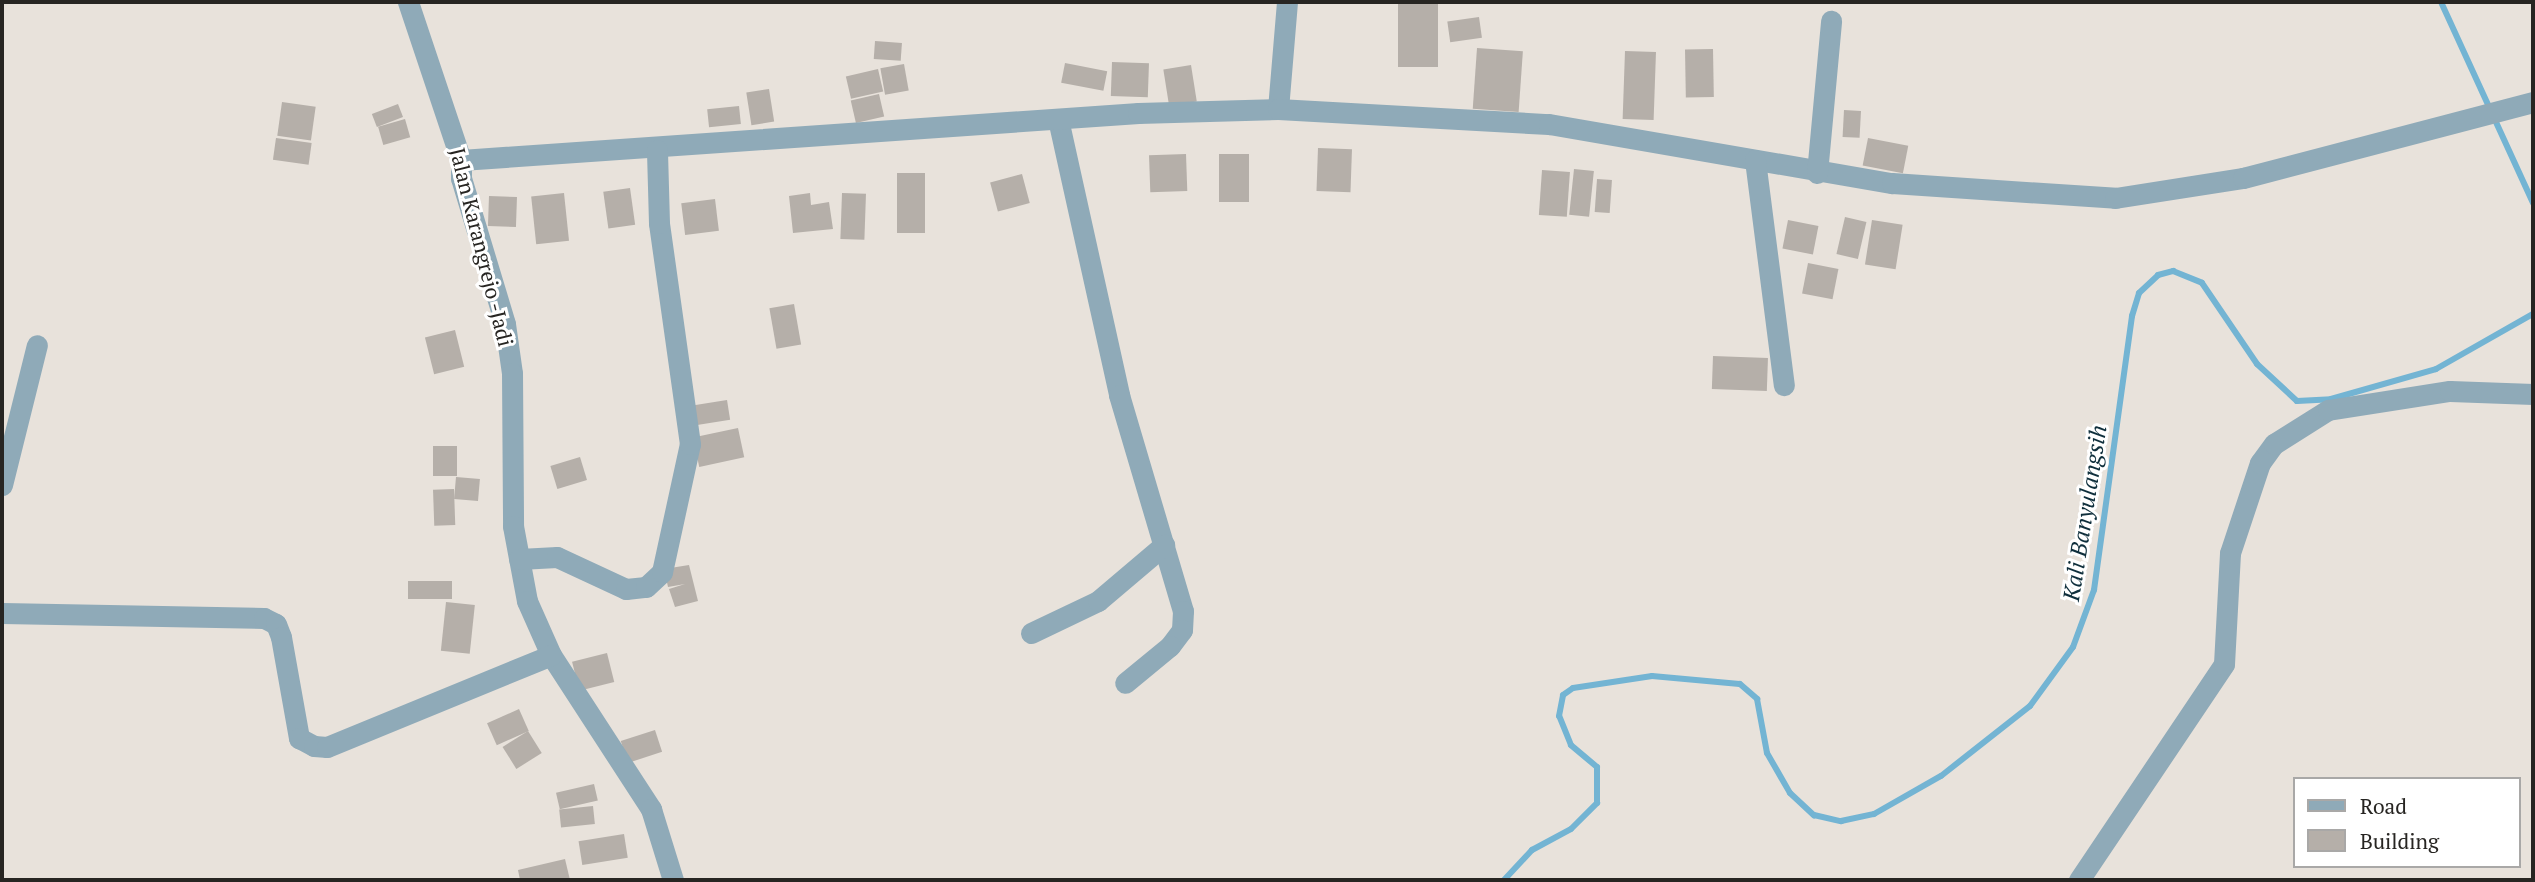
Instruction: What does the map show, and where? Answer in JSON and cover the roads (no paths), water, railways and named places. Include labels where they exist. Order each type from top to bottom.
[{"type":"street","name":"Jalan Karangrejo -Jadi","points":[[408,2],[461,160],[512,373],[510,449],[519,559],[527,601],[551,655],[651,809],[673,880]]},
{"type":"street","points":[[1278,109],[1287,2]]},
{"type":"street","points":[[1817,173],[1831,21]]},
{"type":"street","points":[[461,160],[657,150],[1058,119],[1278,109],[1549,124],[1817,173],[2128,197],[2243,178],[2504,107],[2533,102]]},
{"type":"street","points":[[1058,119],[1119,396],[1183,611],[1182,630],[1125,683]]},
{"type":"street","points":[[519,559],[557,557],[626,589],[646,587],[662,572],[690,444],[659,223],[657,150]]},
{"type":"street","points":[[1755,160],[1784,385]]},
{"type":"street","points":[[2,485],[37,345]]},
{"type":"street","points":[[2079,880],[2224,664],[2230,553],[2260,463],[2274,444],[2328,410],[2450,391],[2533,394]]},
{"type":"street","points":[[1031,633],[1098,601],[1164,545]]},
{"type":"street","points":[[2,613],[264,618],[276,624],[281,637],[299,738],[314,746],[327,747],[551,655]]},
{"type":"waterway","name":"Kali Banyulangsih","points":[[2441,2],[2533,203]]},
{"type":"waterway","name":"Kali Banyulangsih","points":[[1504,880],[1532,850],[1571,829],[1597,803],[1597,767],[1571,745],[1559,716],[1563,695],[1573,688],[1652,676],[1740,684],[1757,699],[1767,753],[1790,793],[1814,815],[1841,821],[1874,814],[1941,776],[2030,706],[2073,647],[2094,590],[2132,316],[2139,293],[2158,275],[2173,271],[2202,283],[2257,364],[2297,401],[2331,399],[2436,369],[2533,314]]}]
